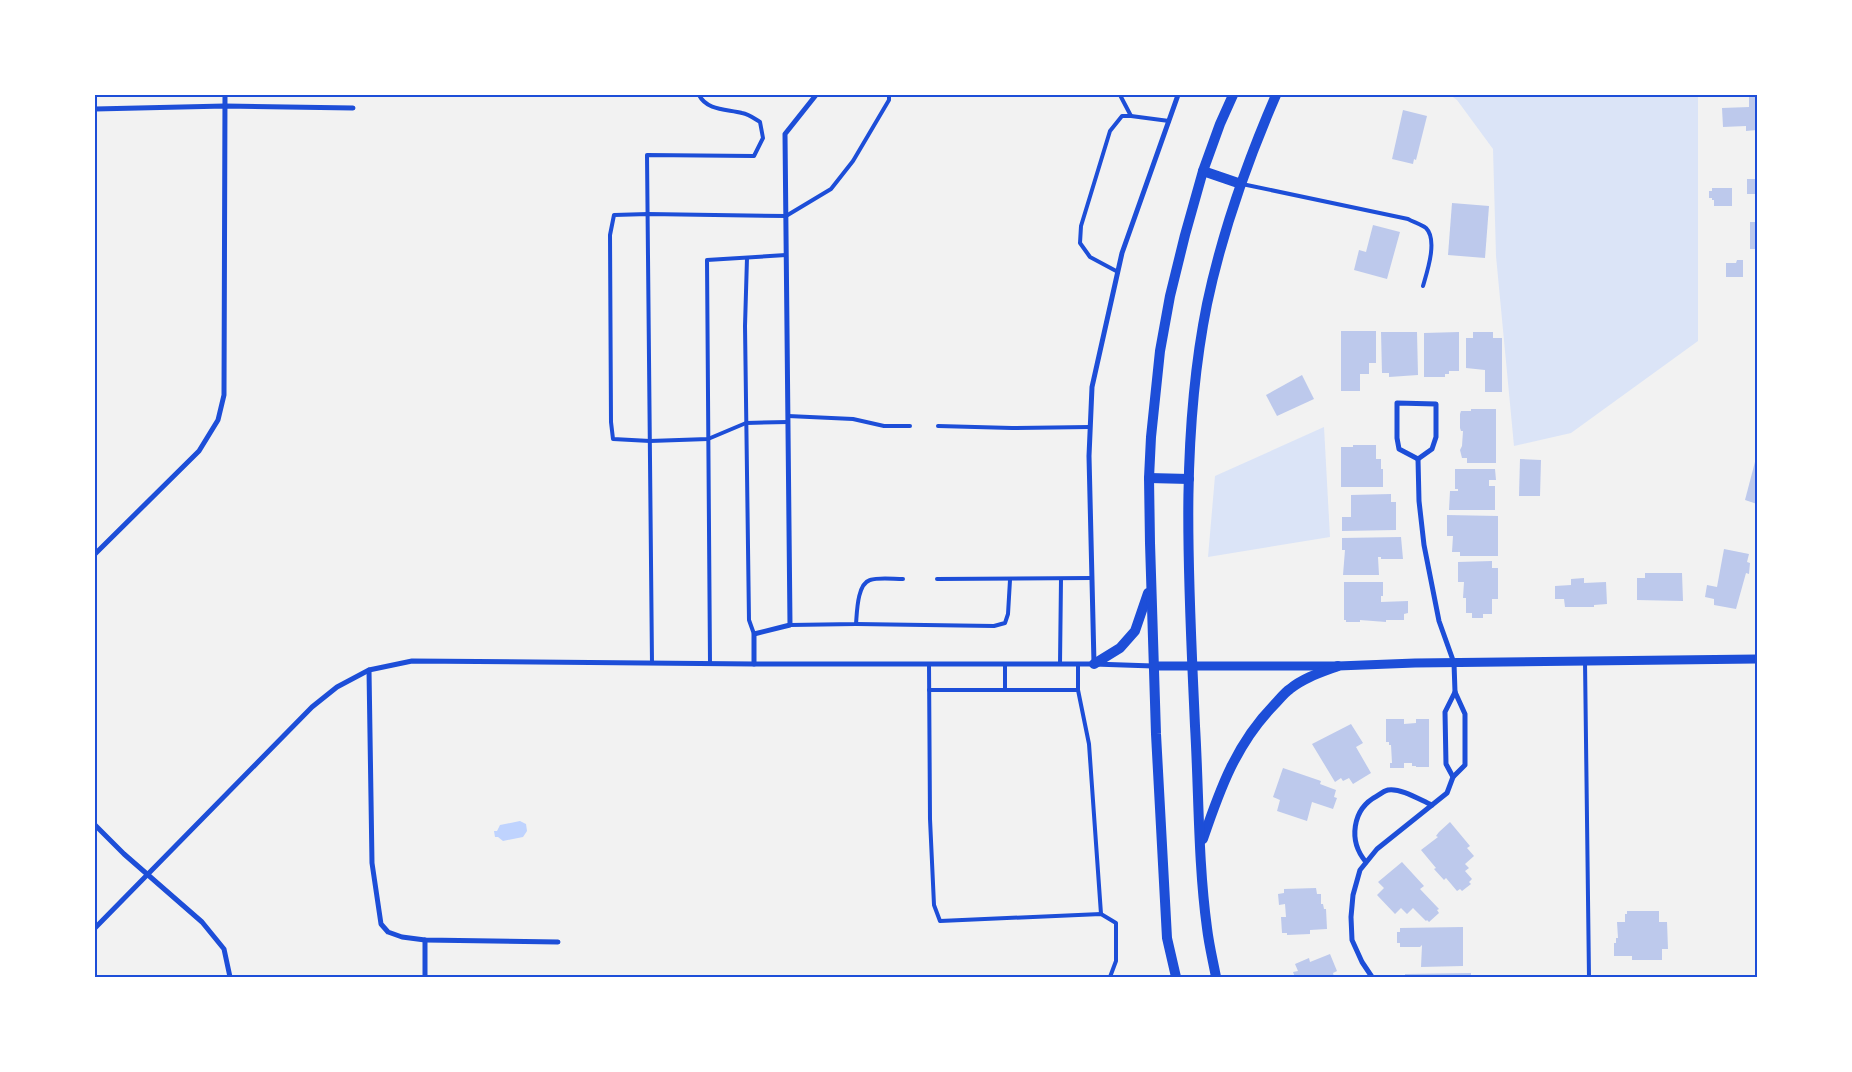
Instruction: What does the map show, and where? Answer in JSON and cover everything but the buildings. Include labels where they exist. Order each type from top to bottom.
[{"type":"main road","points":[[1176,977],[1166,929],[1153,666],[1149,478],[1154,395],[1170,296],[1185,235],[1203,171],[1233,95]]},
{"type":"main road","points":[[1216,977],[1207,929],[1201,845],[1192,666],[1189,479],[1197,375],[1207,304],[1222,245],[1242,184],[1258,137],[1276,95]]},
{"type":"main road","points":[[1203,171],[1242,184]]},
{"type":"main road","points":[[1149,478],[1189,479]]},
{"type":"main road","points":[[1094,664],[1120,648],[1135,631],[1150,584]]},
{"type":"main road","points":[[1201,845],[1229,769],[1244,740],[1263,716],[1289,689],[1305,679],[1338,666]]},
{"type":"main road","points":[[1169,977],[1172,959]]},
{"type":"street","points":[[95,554],[199,451],[218,420],[224,395],[225,95]]},
{"type":"street","points":[[754,664],[754,634],[790,625],[785,134],[816,95]]},
{"type":"street","points":[[1094,664],[1089,456],[1092,387],[1122,253],[1178,95]]},
{"type":"street","points":[[95,108],[225,106],[353,108]]},
{"type":"street","points":[[1397,403],[1436,404],[1436,437],[1432,449],[1418,459],[1399,449],[1397,438],[1397,403]]},
{"type":"street","points":[[1372,977],[1362,962],[1352,940],[1353,895],[1360,870],[1376,849],[1446,793],[1453,777],[1465,765],[1465,714],[1455,692],[1454,663],[1439,621],[1424,545],[1419,501],[1418,459]]},
{"type":"street","points":[[95,928],[312,707],[337,687],[369,670],[412,661],[1338,666],[1757,659]]},
{"type":"street","points":[[369,670],[372,862],[381,924],[388,932],[402,937],[425,940],[558,942]]},
{"type":"street","points":[[1453,777],[1446,764],[1445,712],[1455,692]]},
{"type":"street","points":[[1366,862],[1357,848],[1354,827],[1360,811],[1372,798],[1388,790],[1403,792],[1432,805]]},
{"type":"street","points":[[95,825],[124,854],[202,922],[224,949],[230,977]]},
{"type":"street","points":[[425,940],[425,977]]},
{"type":"lane","points":[[652,663],[647,155],[754,156],[763,138],[760,122],[744,113],[717,109],[701,99],[699,95]]},
{"type":"lane","points":[[788,422],[746,424],[708,438],[650,441],[613,439],[611,422],[610,235],[614,216],[648,214],[786,216],[831,189],[853,161],[889,100],[889,95]]},
{"type":"lane","points":[[1120,95],[1131,116]]},
{"type":"lane","points":[[1118,272],[1090,257],[1080,243],[1081,226],[1110,131],[1122,116],[1168,121]]},
{"type":"lane","points":[[1242,184],[1408,219],[1426,229],[1431,240],[1431,249],[1423,286]]},
{"type":"lane","points":[[710,663],[707,260],[786,255]]},
{"type":"lane","points":[[747,258],[745,326],[749,620],[754,634]]},
{"type":"lane","points":[[788,416],[854,419],[884,426],[910,426]]},
{"type":"lane","points":[[938,426],[1012,428],[1090,427]]},
{"type":"lane","points":[[937,579],[1092,578]]},
{"type":"lane","points":[[856,624],[863,584],[870,580],[903,579]]},
{"type":"lane","points":[[1060,664],[1061,579]]},
{"type":"lane","points":[[790,625],[994,626],[1005,623],[1008,614],[1010,580]]},
{"type":"lane","points":[[1585,661],[1589,977]]},
{"type":"lane","points":[[929,664],[930,819],[934,904],[940,921],[1101,914],[1116,923],[1116,961],[1110,977]]},
{"type":"lane","points":[[1006,664],[1006,690]]},
{"type":"lane","points":[[1078,664],[1078,690],[1089,744],[1101,914]]},
{"type":"lane","points":[[929,690],[1078,690]]},
{"type":"shaded area","points":[[1450,95],[1698,95],[1698,341],[1571,433],[1514,446],[1496,256],[1493,149],[1457,100]]},
{"type":"shaded area","points":[[1324,427],[1330,537],[1208,557],[1215,476]]},
{"type":"water","points":[[520,821],[526,824],[527,831],[523,837],[503,841],[495,837],[494,831],[497,831],[500,825]]}]
